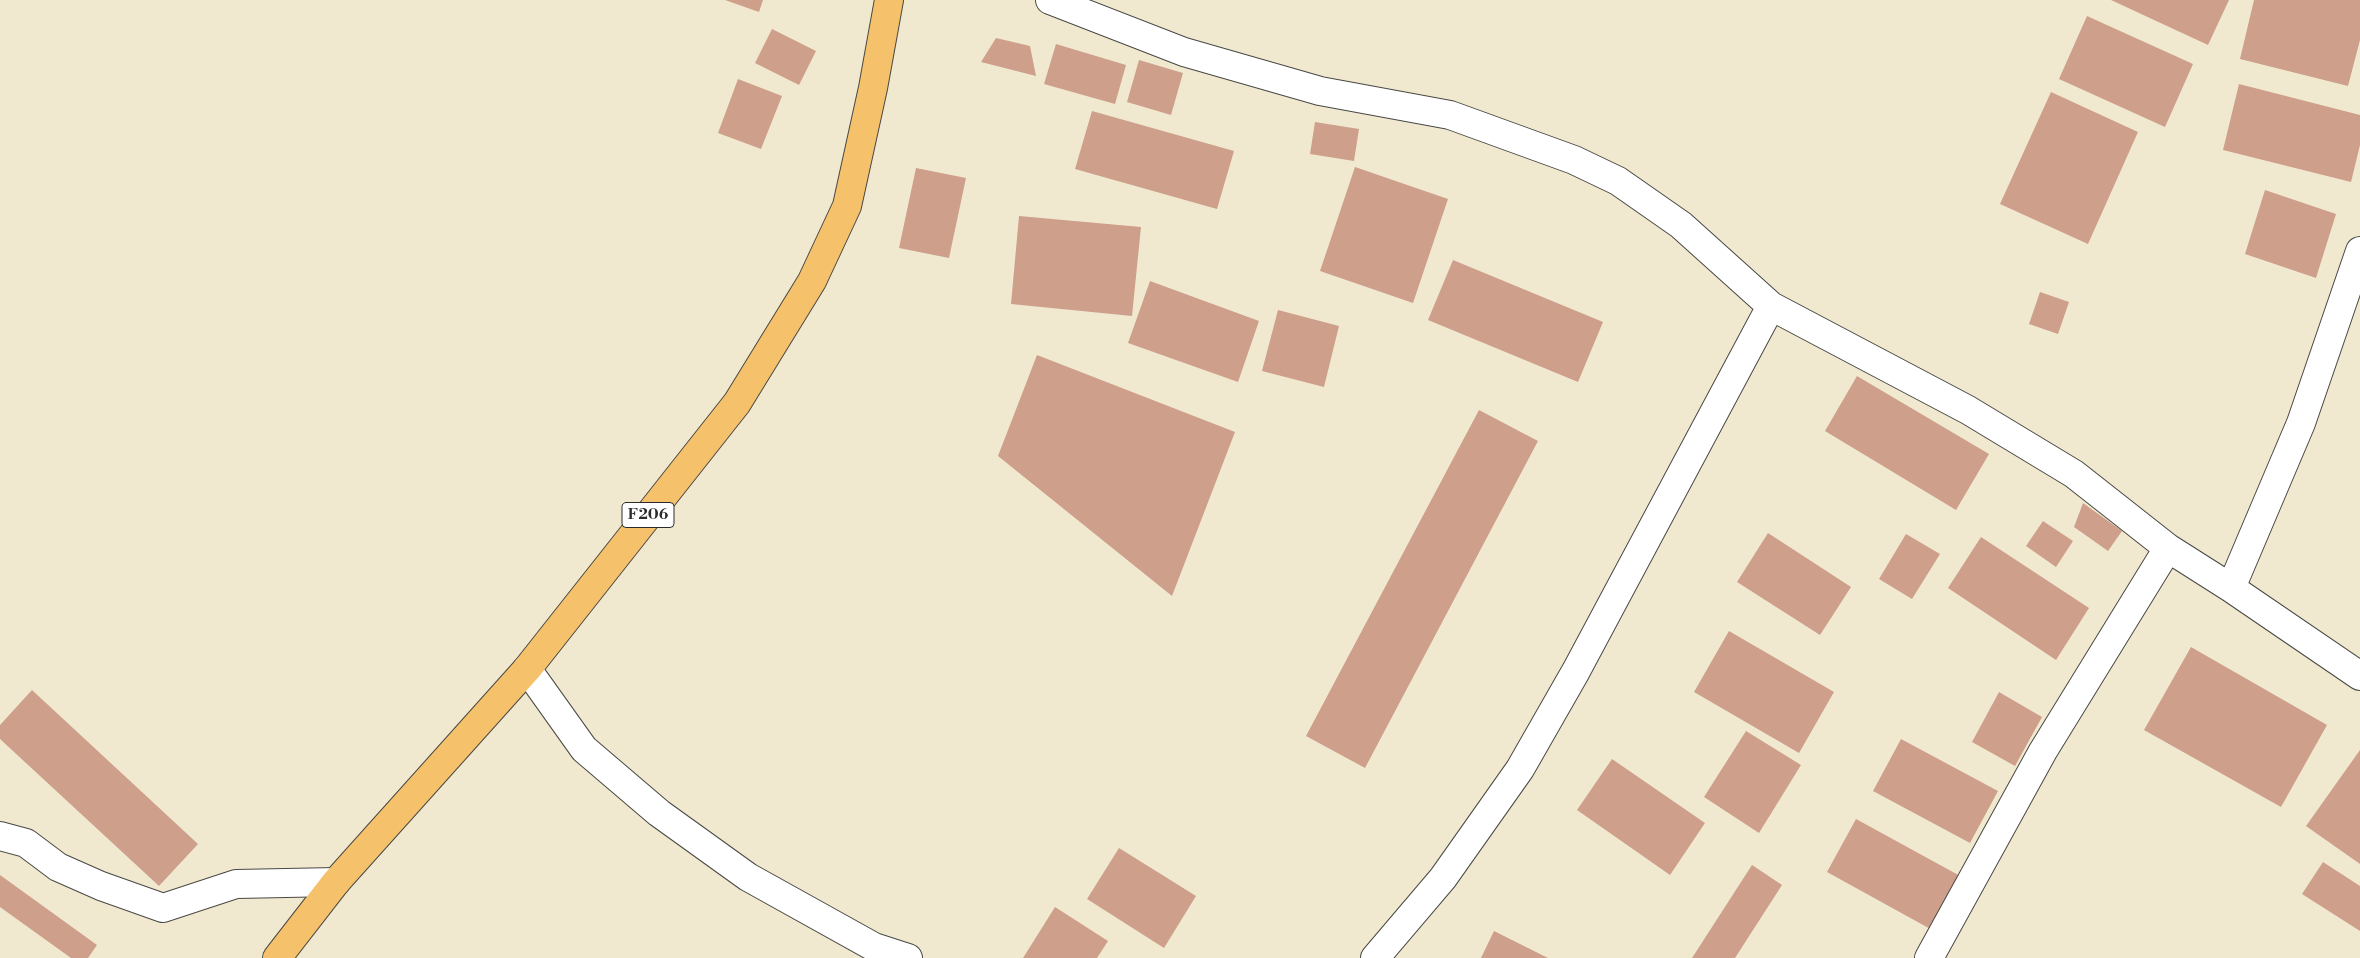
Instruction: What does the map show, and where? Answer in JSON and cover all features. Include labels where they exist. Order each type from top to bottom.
[{"type":"main road","name":"F206","points":[[277,958],[336,882],[527,669],[737,403],[812,281],[847,206],[874,88],[889,0]]},
{"type":"street","points":[[1050,0],[1184,52],[1320,91],[1450,116],[1574,160],[1618,181],[1681,225],[1771,306],[1968,410],[2066,469],[2168,548],[2231,588],[2360,676]]},
{"type":"street","points":[[2231,588],[2301,424],[2360,251]]},
{"type":"street","points":[[1375,958],[1443,878],[1520,769],[1576,671],[1771,306]]},
{"type":"street","points":[[1929,958],[2043,751],[2168,548]]},
{"type":"street","points":[[527,669],[584,749],[659,813],[748,877],[874,947],[908,958]]},
{"type":"street","points":[[0,836],[26,843],[58,867],[101,886],[163,908],[236,884],[336,882]]},
{"type":"building","points":[[725,0],[763,0],[759,12]]},
{"type":"building","points":[[2111,0],[2229,0],[2208,45]]},
{"type":"building","points":[[2254,0],[2360,0],[2360,40],[2348,86],[2240,59]]},
{"type":"building","points":[[2087,16],[2193,64],[2165,127],[2059,79]]},
{"type":"building","points":[[772,29],[816,51],[799,85],[755,63]]},
{"type":"building","points":[[996,38],[1030,46],[1036,76],[981,62]]},
{"type":"building","points":[[1056,44],[1126,65],[1115,104],[1044,84]]},
{"type":"building","points":[[1139,60],[1183,73],[1171,115],[1127,102]]},
{"type":"building","points":[[738,79],[782,96],[761,149],[718,133]]},
{"type":"building","points":[[2239,84],[2360,115],[2360,145],[2351,182],[2223,150]]},
{"type":"building","points":[[2051,92],[2138,132],[2088,244],[2000,204]]},
{"type":"building","points":[[1092,111],[1234,151],[1217,209],[1075,169]]},
{"type":"building","points":[[1315,122],[1359,129],[1354,161],[1310,154]]},
{"type":"building","points":[[1355,167],[1448,199],[1413,303],[1320,271]]},
{"type":"building","points":[[916,168],[966,178],[949,258],[899,248]]},
{"type":"building","points":[[2265,190],[2336,214],[2316,278],[2245,254]]},
{"type":"building","points":[[1019,216],[1141,227],[1132,316],[1011,304]]},
{"type":"building","points":[[1453,260],[1603,322],[1578,382],[1428,320]]},
{"type":"building","points":[[1150,281],[1259,321],[1238,382],[1128,343]]},
{"type":"building","points":[[2040,292],[2069,302],[2058,334],[2029,324]]},
{"type":"building","points":[[1278,310],[1339,326],[1324,387],[1262,371]]},
{"type":"building","points":[[1037,355],[1235,432],[1172,596],[998,456]]},
{"type":"building","points":[[1857,376],[1989,454],[1956,510],[1825,431]]},
{"type":"building","points":[[1479,410],[1538,441],[1365,768],[1306,736]]},
{"type":"building","points":[[2083,503],[2122,531],[2108,551],[2074,527]]},
{"type":"building","points":[[2043,521],[2073,541],[2056,567],[2026,546]]},
{"type":"building","points":[[1768,533],[1851,587],[1820,635],[1737,582]]},
{"type":"building","points":[[1906,534],[1940,554],[1912,599],[1879,579]]},
{"type":"building","points":[[1981,537],[2089,608],[2056,660],[1948,588]]},
{"type":"building","points":[[1729,631],[1834,692],[1799,753],[1694,692]]},
{"type":"building","points":[[2191,647],[2327,725],[2281,807],[2144,730]]},
{"type":"building","points":[[32,690],[198,844],[159,886],[0,739],[0,725]]},
{"type":"building","points":[[1999,692],[2042,717],[2015,766],[1972,742]]},
{"type":"building","points":[[1746,731],[1801,765],[1759,833],[1704,797]]},
{"type":"building","points":[[1901,739],[1998,791],[1970,843],[1873,791]]},
{"type":"building","points":[[2360,750],[2360,864],[2306,826]]},
{"type":"building","points":[[1612,759],[1705,823],[1670,875],[1577,810]]},
{"type":"building","points":[[1856,819],[1962,877],[1934,931],[1827,872]]},
{"type":"building","points":[[1119,848],[1196,896],[1164,948],[1087,899]]},
{"type":"building","points":[[2323,862],[2360,886],[2360,931],[2302,894]]},
{"type":"building","points":[[1752,865],[1782,885],[1735,958],[1692,958]]},
{"type":"building","points":[[0,875],[97,945],[88,958],[71,958],[0,907]]},
{"type":"building","points":[[1055,907],[1108,941],[1097,958],[1023,958]]},
{"type":"building","points":[[1494,931],[1548,958],[1481,958]]}]
